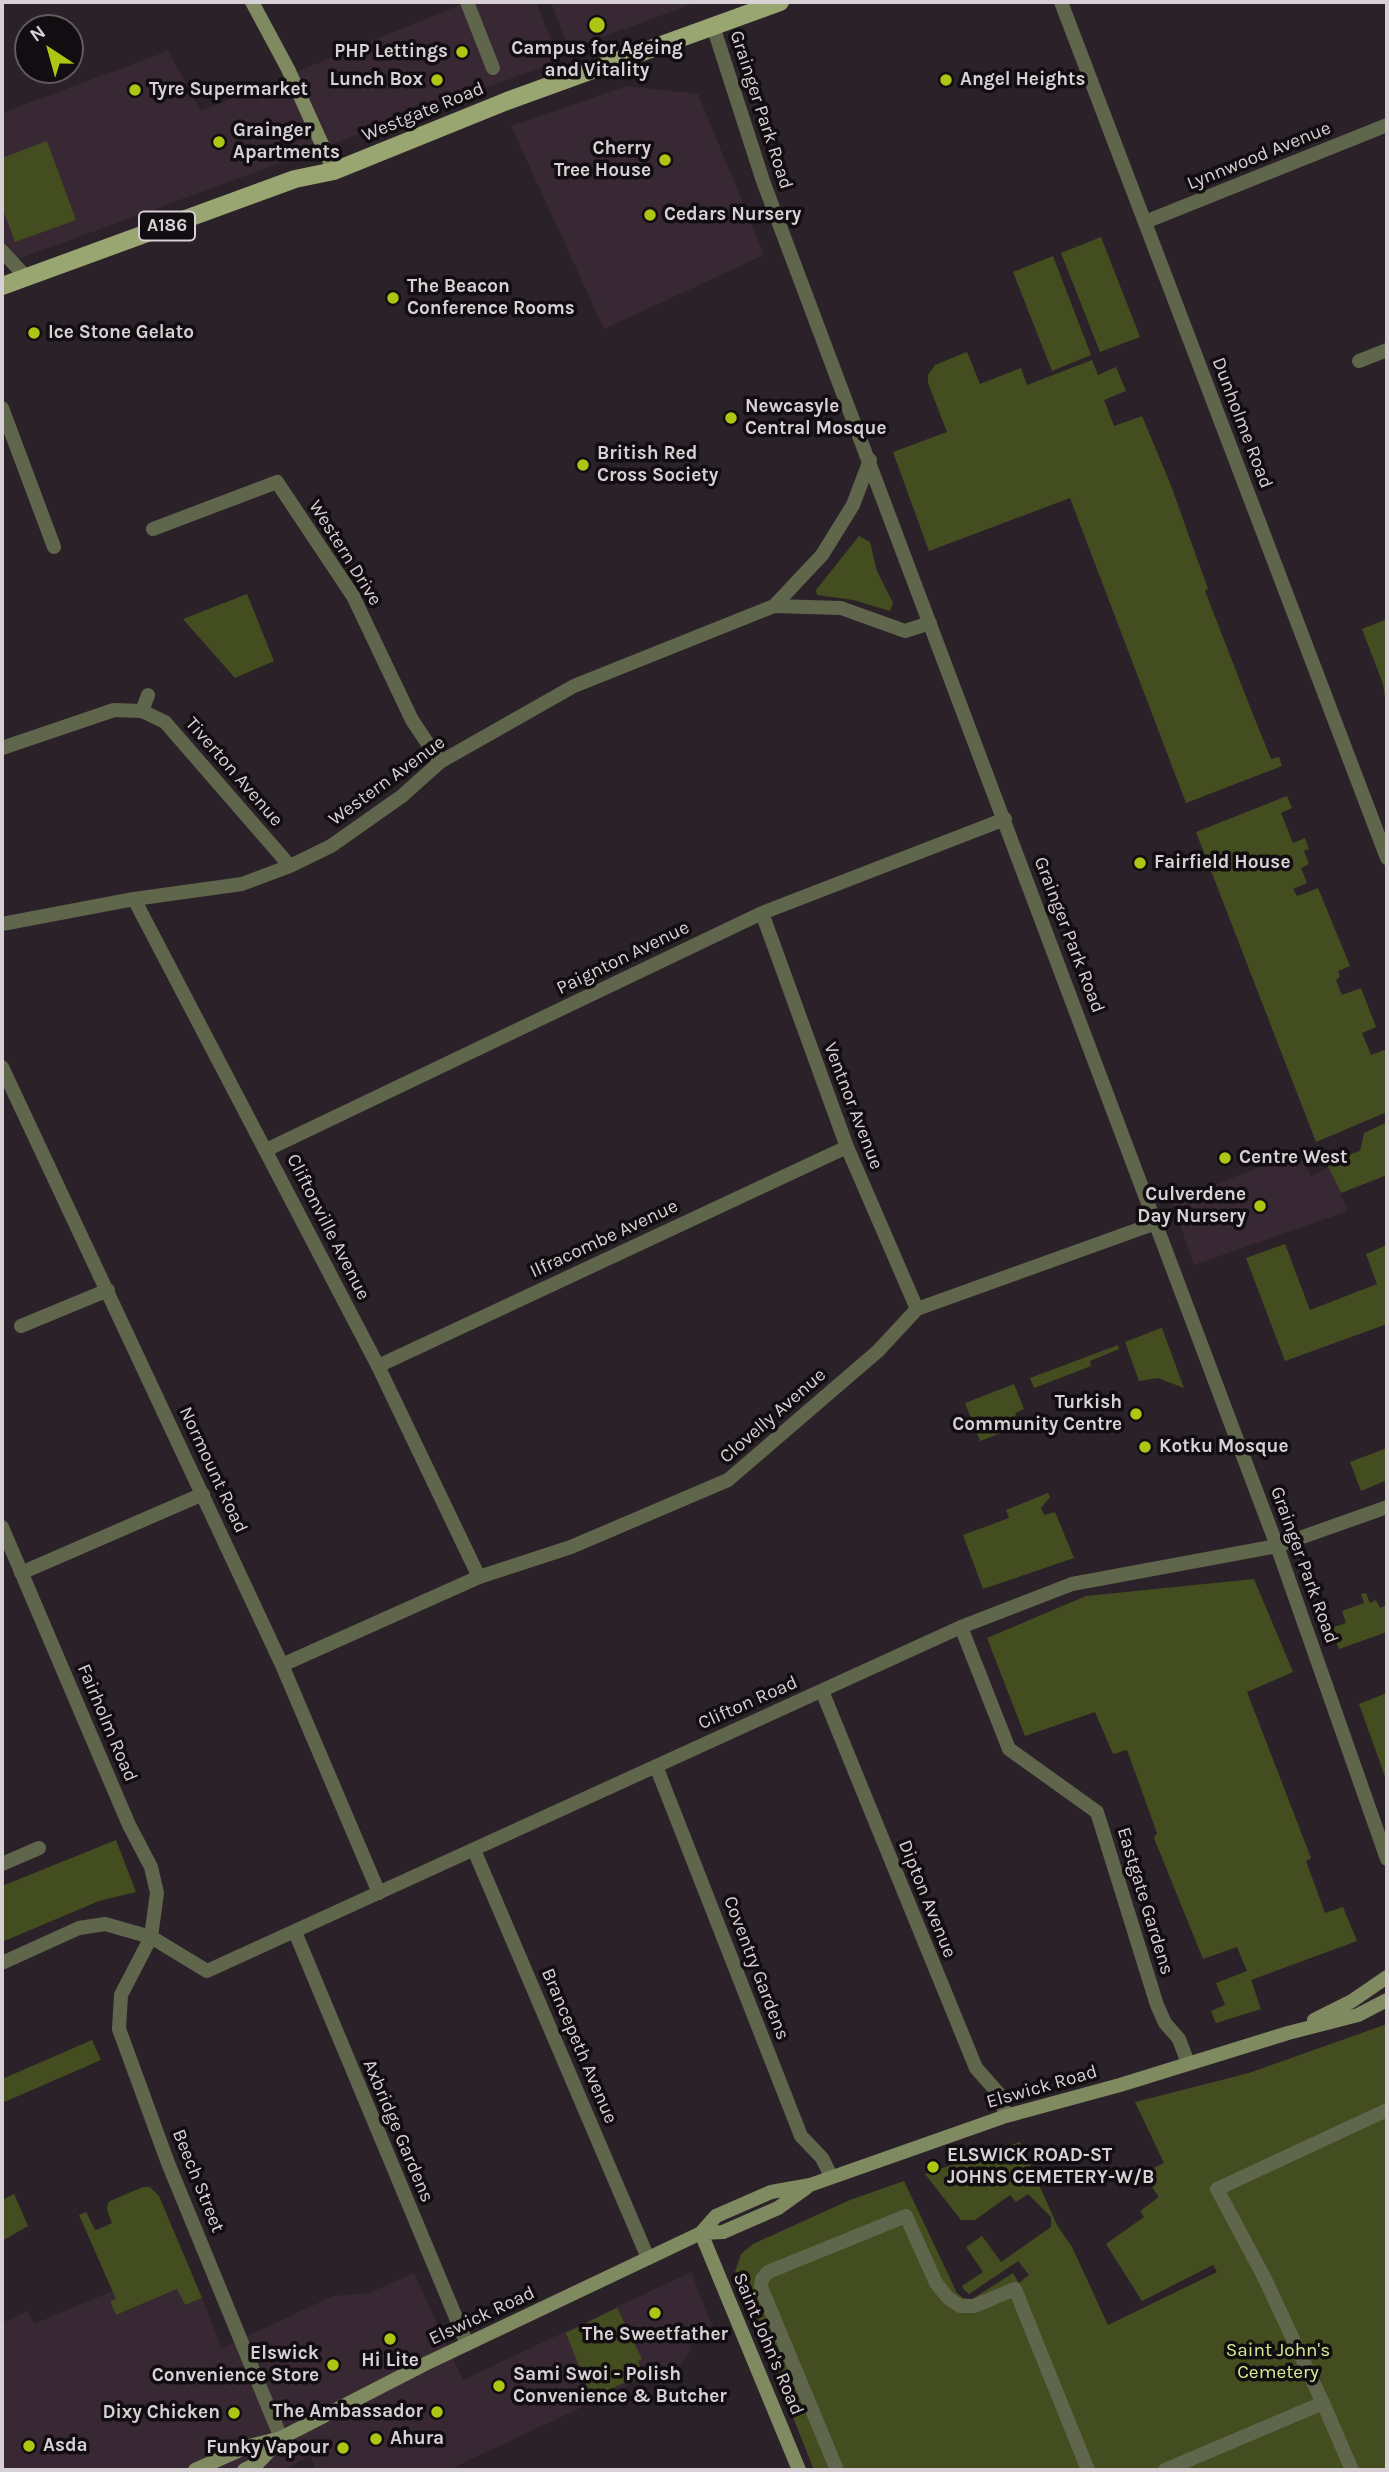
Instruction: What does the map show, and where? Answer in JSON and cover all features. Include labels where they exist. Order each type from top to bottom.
[{"type":"main road","points":[[252,2],[288,69],[334,171]]},
{"type":"main road","name":"Westgate Road","points":[[2,286],[295,179],[334,171],[507,101],[780,2]]},
{"type":"main road","name":"Elswick Road","points":[[1288,2033],[1352,2001],[1387,1976]]},
{"type":"main road","name":"Elswick Road","points":[[282,2438],[467,2344],[701,2233],[723,2232],[763,2215],[810,2185],[831,2176],[1006,2116],[1358,2015],[1387,2000]]},
{"type":"main road","name":"Saint John's Road","points":[[701,2233],[799,2470]]},
{"type":"main road","points":[[195,2470],[249,2446],[282,2438]]},
{"type":"main road","points":[[244,2470],[257,2463],[282,2438]]},
{"type":"street","points":[[467,2],[493,68]]},
{"type":"street","name":"Dunholme Road","points":[[1061,2],[1387,858]]},
{"type":"street","name":"Grainger Park Road","points":[[713,26],[763,181],[1278,1546],[1387,1858]]},
{"type":"street","name":"Lynnwood Avenue","points":[[1145,222],[1387,125]]},
{"type":"street","points":[[2,251],[26,277]]},
{"type":"street","points":[[1359,360],[1387,350]]},
{"type":"street","points":[[2,408],[54,547]]},
{"type":"street","name":"Western Avenue","points":[[775,606],[822,555],[853,505],[870,460]]},
{"type":"street","name":"Western Drive","points":[[153,529],[278,482],[353,596],[412,720],[440,762]]},
{"type":"street","name":"Western Avenue","points":[[2,924],[134,899],[242,884],[290,866],[331,846],[402,796],[440,762],[574,686],[775,606],[841,608],[905,631],[929,623]]},
{"type":"street","points":[[2,748],[114,710],[142,711],[148,695]]},
{"type":"street","name":"Tiverton Avenue","points":[[142,711],[165,722],[290,866]]},
{"type":"street","name":"Paignton Avenue","points":[[266,1150],[762,913],[1005,819]]},
{"type":"street","name":"Cliftonville Avenue","points":[[134,899],[378,1366],[479,1577]]},
{"type":"street","name":"Ventnor Avenue","points":[[762,913],[847,1147],[917,1309]]},
{"type":"street","name":"Normount Road","points":[[2,1068],[204,1494],[282,1665],[379,1893]]},
{"type":"street","name":"Ilfracombe Avenue","points":[[378,1366],[847,1147]]},
{"type":"street","name":"Clovelly Avenue","points":[[282,1665],[479,1577],[571,1547],[728,1480],[878,1351],[917,1309],[1156,1223]]},
{"type":"street","points":[[21,1326],[107,1290]]},
{"type":"street","points":[[21,1573],[204,1494]]},
{"type":"street","name":"Clifton Road","points":[[151,1937],[207,1971],[961,1627],[1072,1584],[1278,1546],[1387,1507]]},
{"type":"street","name":"Fairholm Road","points":[[2,1527],[129,1825],[151,1867],[157,1893],[151,1937]]},
{"type":"street","name":"Eastgate Gardens","points":[[961,1627],[1009,1749],[1097,1812],[1157,2005],[1165,2023],[1179,2039],[1188,2063]]},
{"type":"street","name":"Dipton Avenue","points":[[822,1691],[976,2068],[999,2094],[1006,2116]]},
{"type":"street","name":"Coventry Gardens","points":[[656,1766],[801,2136],[822,2158],[831,2176]]},
{"type":"street","points":[[2,1864],[39,1848]]},
{"type":"street","name":"Brancepeth Avenue","points":[[474,1850],[648,2258]]},
{"type":"street","points":[[2,1963],[79,1928],[106,1923],[151,1937]]},
{"type":"street","name":"Axbridge Gardens","points":[[295,1932],[467,2344]]},
{"type":"street","name":"Beech Street","points":[[151,1937],[121,1995],[119,2029],[168,2163],[282,2438]]},
{"type":"street","points":[[1352,2470],[1264,2277],[1217,2189],[1387,2109]]},
{"type":"street","points":[[837,2470],[761,2287],[762,2279],[768,2272],[906,2216],[936,2283],[948,2298],[960,2306],[974,2306],[1015,2289],[1088,2470]]},
{"type":"street","points":[[1165,2470],[1323,2403]]},
{"type":"shaded area","points":[[467,2],[536,2],[559,61],[2,265],[2,113],[168,51],[201,111]]},
{"type":"shaded area","name":"Campus for Ageing and Vitality","points":[[551,2],[698,2],[569,49]]},
{"type":"shaded area","name":"Cedars Nursery","points":[[627,86],[698,94],[764,255],[604,329],[511,126]]},
{"type":"shaded area","name":"Culverdene Day Nursery","points":[[1299,1152],[1311,1176],[1329,1167],[1348,1211],[1194,1265],[1172,1201]]},
{"type":"shaded area","points":[[691,2272],[712,2325],[687,2336],[691,2351],[677,2369],[662,2375],[659,2371],[448,2470],[316,2470],[310,2456],[283,2470],[2,2470],[2,2323],[28,2311],[34,2324],[112,2291],[116,2299],[110,2301],[116,2315],[177,2289],[185,2305],[202,2298],[222,2348],[333,2296],[369,2293],[414,2273],[463,2380]]},
{"type":"green space","points":[[47,141],[76,220],[15,242],[2,207],[2,158]]},
{"type":"green space","points":[[1101,237],[1140,337],[1100,352],[1061,253]]},
{"type":"green space","points":[[1053,256],[1091,355],[1052,371],[1013,272]]},
{"type":"green space","points":[[967,352],[980,384],[1021,368],[1027,385],[1092,360],[1098,375],[1116,367],[1126,391],[1104,400],[1114,426],[1142,416],[1170,483],[1208,589],[1205,591],[1252,712],[1271,759],[1279,757],[1282,766],[1186,803],[1070,498],[929,551],[893,452],[947,432],[928,383],[928,375],[935,365]]},
{"type":"green space","points":[[859,536],[870,542],[877,571],[893,603],[890,611],[853,600],[817,595],[816,590]]},
{"type":"green space","points":[[247,594],[274,661],[235,678],[183,619]]},
{"type":"green space","points":[[1387,619],[1387,713],[1383,684],[1362,629]]},
{"type":"green space","points":[[1287,796],[1292,808],[1281,813],[1293,843],[1305,838],[1309,849],[1304,851],[1309,864],[1301,868],[1307,883],[1293,889],[1297,896],[1318,888],[1350,966],[1338,971],[1340,977],[1336,980],[1342,995],[1361,988],[1376,1027],[1362,1033],[1371,1055],[1387,1049],[1387,1112],[1316,1142],[1196,832]]},
{"type":"green space","points":[[1387,1122],[1387,1175],[1341,1193],[1326,1162],[1360,1151],[1364,1133]]},
{"type":"green space","points":[[1285,1244],[1310,1310],[1377,1284],[1366,1254],[1387,1245],[1387,1324],[1285,1361],[1246,1258]]},
{"type":"green space","points":[[1162,1328],[1184,1388],[1158,1378],[1139,1381],[1125,1342]]},
{"type":"green space","points":[[1118,1345],[1119,1349],[1090,1361],[1091,1366],[1034,1388],[1030,1378]]},
{"type":"green space","points":[[1014,1384],[1024,1409],[1015,1413],[1020,1426],[980,1441],[965,1403]]},
{"type":"green space","points":[[1387,1448],[1387,1480],[1361,1491],[1350,1462]]},
{"type":"green space","points":[[1048,1493],[1050,1497],[1041,1508],[1044,1515],[1055,1512],[1074,1558],[983,1589],[963,1535],[1009,1518],[1006,1510]]},
{"type":"green space","points":[[1254,1579],[1293,1672],[1247,1692],[1311,1858],[1306,1861],[1325,1913],[1343,1907],[1357,1941],[1251,1980],[1261,2009],[1216,2023],[1211,2011],[1225,2005],[1216,1983],[1247,1971],[1237,1947],[1203,1959],[1154,1838],[1157,1833],[1127,1750],[1113,1754],[1095,1712],[1025,1736],[987,1638],[1086,1596]]},
{"type":"green space","points":[[1366,1593],[1370,1603],[1376,1600],[1380,1608],[1387,1605],[1387,1632],[1339,1649],[1331,1628],[1346,1623],[1342,1611],[1364,1603],[1361,1594]]},
{"type":"green space","points":[[1387,1693],[1387,1782],[1359,1704]]},
{"type":"green space","points":[[116,1840],[136,1892],[99,1901],[2,1942],[2,1886]]},
{"type":"green space","name":"Saint John's Cemetery","points":[[1387,2024],[1387,2470],[814,2470],[735,2272],[741,2254],[753,2244],[850,2200],[904,2181],[957,2293],[963,2298],[972,2299],[1013,2273],[1019,2283],[1029,2275],[1018,2261],[969,2294],[962,2286],[983,2272],[966,2247],[982,2236],[1001,2262],[1051,2227],[1051,2217],[1028,2194],[1016,2202],[1010,2195],[975,2220],[961,2220],[925,2174],[1020,2142],[1057,2225],[1072,2247],[1108,2325],[1217,2272],[1213,2265],[1142,2301],[1106,2244],[1144,2217],[1140,2211],[1159,2197],[1152,2187],[1156,2184],[1147,2171],[1164,2163],[1135,2102],[1249,2073]]},
{"type":"green space","points":[[92,2040],[101,2060],[2,2103],[2,2079]]},
{"type":"green space","points":[[143,2187],[150,2187],[159,2196],[202,2298],[185,2305],[177,2289],[116,2315],[110,2301],[116,2299],[79,2215],[86,2212],[95,2230],[99,2229],[112,2223],[107,2210],[108,2202]]},
{"type":"green space","points":[[14,2194],[28,2226],[2,2241],[2,2200]]},
{"type":"green space","points":[[617,2308],[642,2359],[638,2361],[641,2368],[645,2367],[648,2373],[591,2397],[566,2333]]},
{"type":"place","name":"Campus for Ageing and Vitality","points":[[597,25]]},
{"type":"place","name":"PHP Lettings","points":[[462,52]]},
{"type":"place","name":"Lunch Box","points":[[437,80]]},
{"type":"place","name":"Angel Heights","points":[[946,80]]},
{"type":"place","name":"Tyre Supermarket","points":[[135,90]]},
{"type":"place","name":"Grainger Apartments","points":[[219,142]]},
{"type":"place","name":"Cherry Tree House","points":[[665,160]]},
{"type":"place","name":"Cedars Nursery","points":[[650,215]]},
{"type":"place","name":"The Beacon Conference Rooms","points":[[393,298]]},
{"type":"place","name":"Ice Stone Gelato","points":[[34,333]]},
{"type":"place","name":"Newcasyle Central Mosque","points":[[731,418]]},
{"type":"place","name":"British Red Cross Society","points":[[583,465]]},
{"type":"place","name":"Fairfield House","points":[[1140,863]]},
{"type":"place","name":"Centre West","points":[[1225,1158]]},
{"type":"place","name":"Culverdene Day Nursery","points":[[1260,1206]]},
{"type":"place","name":"Turkish Community Centre","points":[[1136,1414]]},
{"type":"place","name":"Kotku Mosque","points":[[1145,1447]]},
{"type":"place","name":"ELSWICK ROAD-ST JOHNS CEMETERY-W/B","points":[[933,2167]]},
{"type":"place","name":"The Sweetfather","points":[[655,2313]]},
{"type":"place","name":"Hi Lite","points":[[390,2339]]},
{"type":"place","name":"Elswick Convenience Store","points":[[333,2365]]},
{"type":"place","name":"Sami Swoi - Polish Convenience & Butcher","points":[[499,2386]]},
{"type":"place","name":"The Ambassador","points":[[437,2412]]},
{"type":"place","name":"Dixy Chicken","points":[[234,2413]]},
{"type":"place","name":"Ahura","points":[[376,2439]]},
{"type":"place","name":"Asda","points":[[29,2446]]},
{"type":"place","name":"Funky Vapour","points":[[343,2448]]}]
